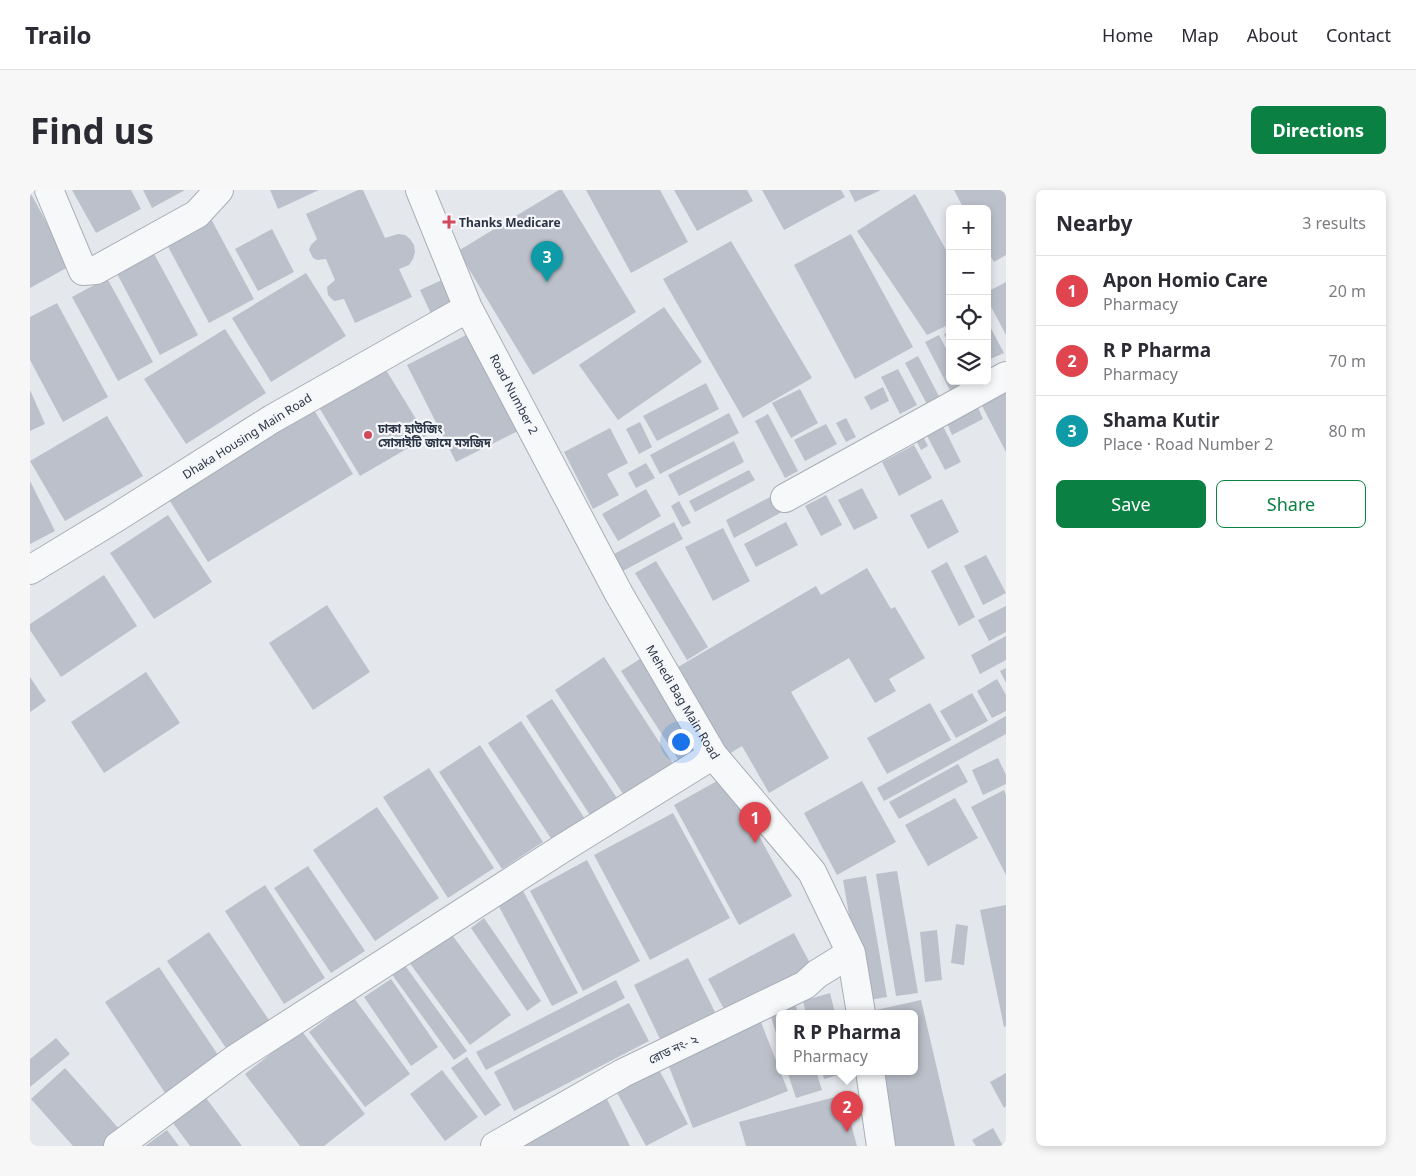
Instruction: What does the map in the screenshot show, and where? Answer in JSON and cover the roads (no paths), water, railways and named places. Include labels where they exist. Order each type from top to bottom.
[{"type":"street","points":[[49,190],[83,271],[96,270],[197,214],[219,190]]},
{"type":"street","name":"Road Number 2","points":[[420,190],[468,308],[619,594]]},
{"type":"street","name":"Dhaka Housing Main Road","points":[[30,570],[272,418],[468,308]]},
{"type":"street","points":[[785,498],[1006,376]]},
{"type":"street","name":"Mehedi Bag Main Road","points":[[619,594],[713,755],[812,872],[851,953],[860,1010]]},
{"type":"street","points":[[118,1146],[235,1059],[713,755]]},
{"type":"street","name":"রোড নং- ২","points":[[495,1146],[624,1073],[805,985],[817,974],[851,953]]},
{"type":"street","points":[[871,1075],[882,1146]]},
{"type":"place","name":"Thanks Medicare","points":[[449,222]]},
{"type":"place","name":"Shama Kutir","points":[[547,282]]},
{"type":"place","name":"ঢাকা হাউজিং সোসাইটি জামে মসজিদ","points":[[368,435]]},
{"type":"place","name":"Apon Homio Care","points":[[755,843]]},
{"type":"place","name":"R P Pharma","points":[[847,1132]]}]
